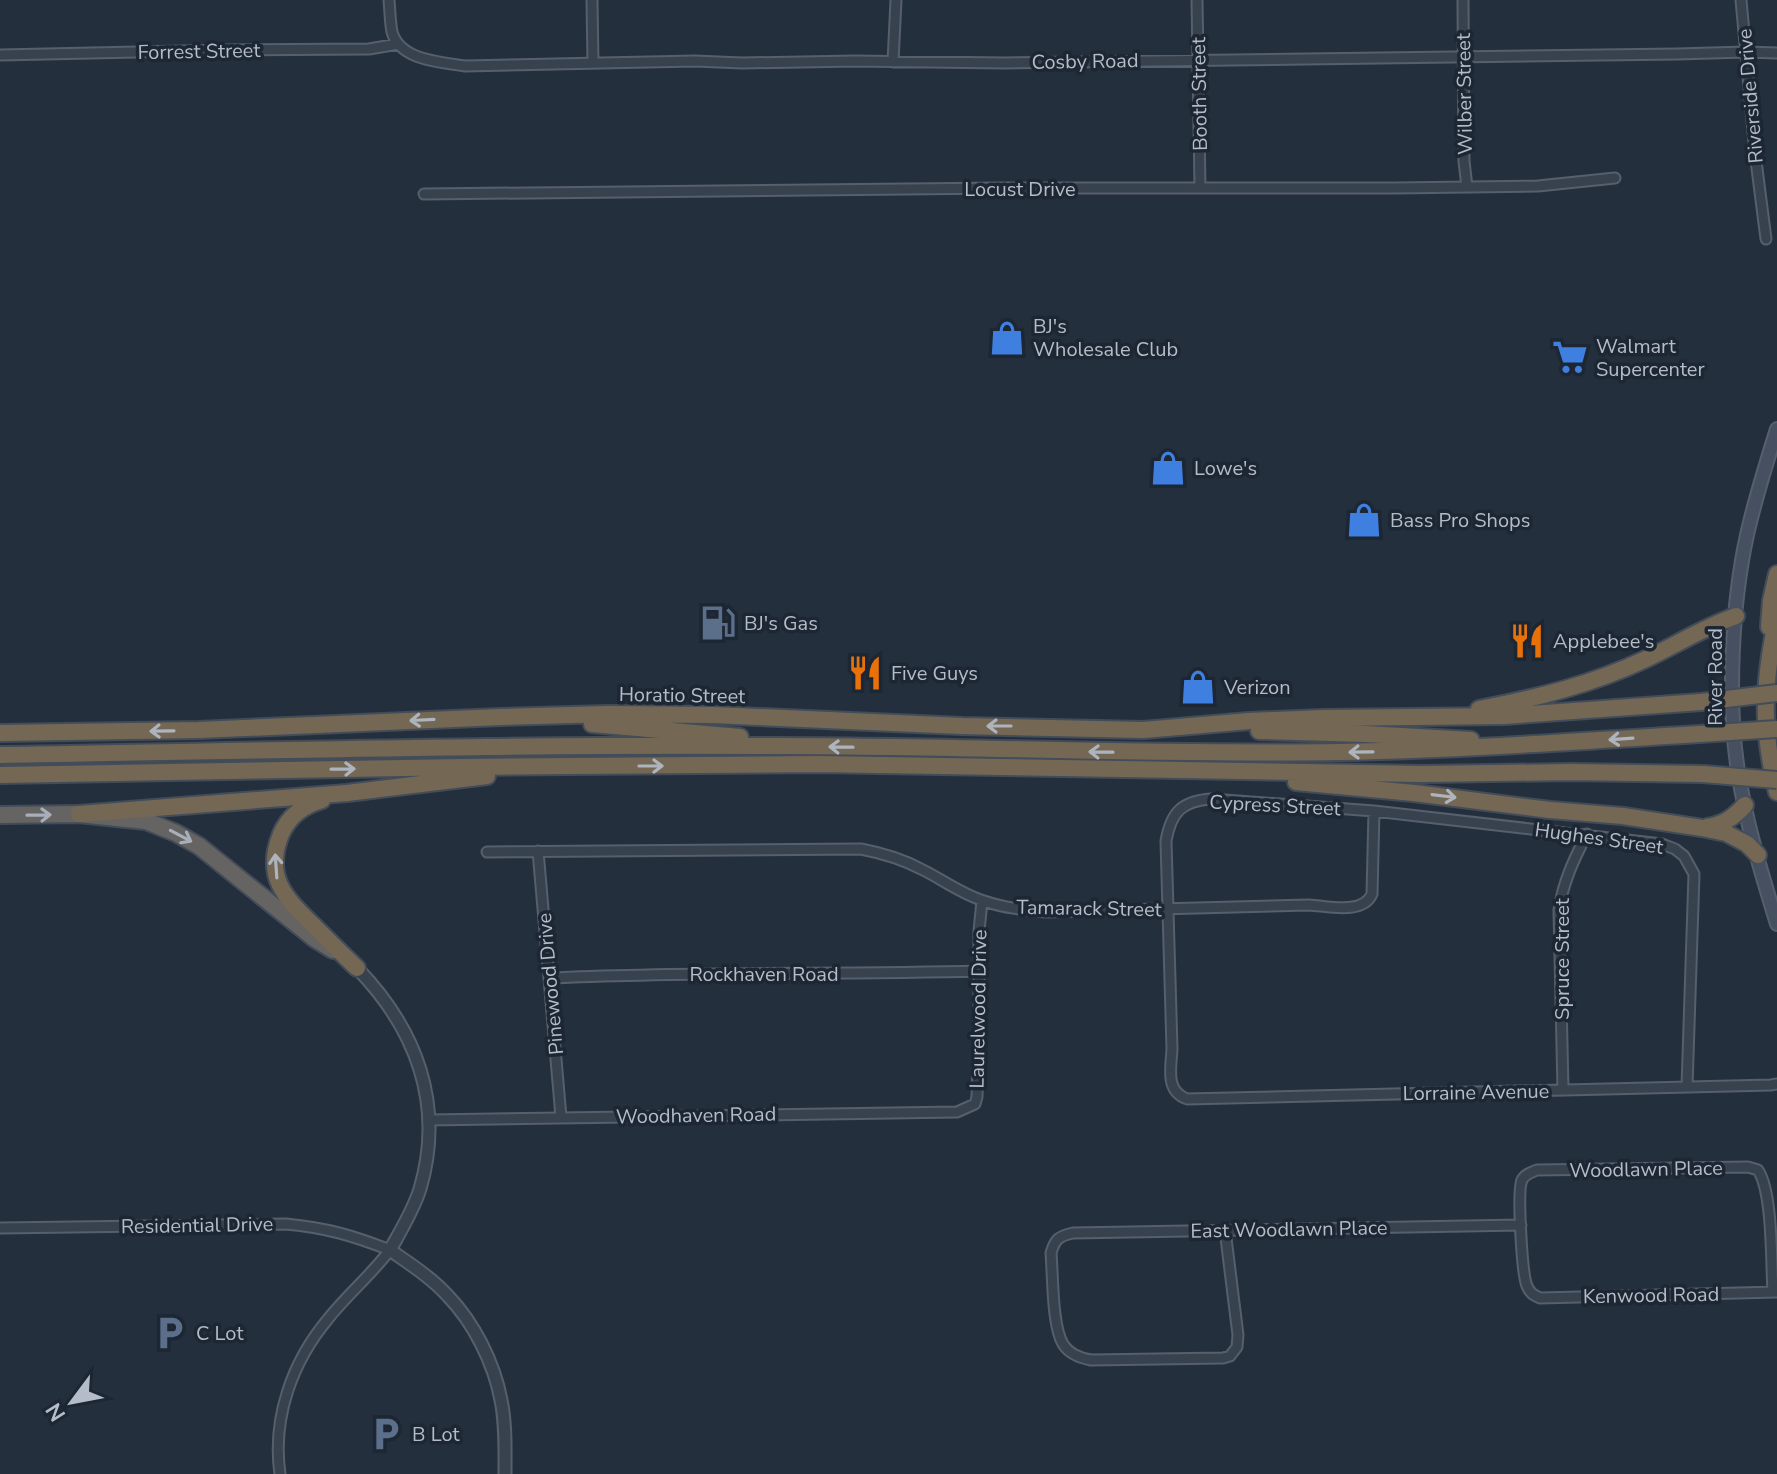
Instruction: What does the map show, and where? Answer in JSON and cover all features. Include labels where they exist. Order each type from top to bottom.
[{"type":"highway","points":[[1771,687],[1771,601],[1777,574]]},
{"type":"highway","points":[[1435,717],[1574,687],[1645,660],[1736,616]]},
{"type":"highway","points":[[1777,618],[1765,724],[1777,792]]},
{"type":"highway","points":[[1435,717],[1504,716],[1701,702],[1771,687]]},
{"type":"highway","name":"Horatio Street","points":[[0,733],[199,730],[608,714],[1143,730],[1249,721],[1435,717]]},
{"type":"highway","points":[[500,717],[643,727],[753,739],[777,746]]},
{"type":"highway","points":[[1189,726],[1227,731],[1366,734],[1528,744]]},
{"type":"highway","points":[[0,755],[777,746],[1117,753],[1436,750],[1777,729]]},
{"type":"highway","points":[[0,775],[818,764],[1422,774],[1703,774],[1777,780]]},
{"type":"highway","points":[[0,815],[79,814],[347,793],[573,767]]},
{"type":"highway","points":[[1703,774],[1777,769]]},
{"type":"highway","points":[[1199,771],[1623,816],[1726,833],[1747,844],[1758,855]]},
{"type":"highway","points":[[0,782],[30,775]]},
{"type":"highway","points":[[347,793],[304,807],[290,819],[276,847],[274,863],[276,878],[292,905],[357,968]]},
{"type":"highway","points":[[1702,828],[1733,818],[1745,805]]},
{"type":"highway","points":[[79,814],[146,821],[176,833],[199,846],[315,939],[357,968]]},
{"type":"main road","name":"River Road","points":[[1777,429],[1747,536],[1736,616],[1733,680],[1738,771],[1777,924]]},
{"type":"street","points":[[389,0],[393,35],[398,44]]},
{"type":"street","points":[[592,0],[593,63]]},
{"type":"street","points":[[893,62],[896,0]]},
{"type":"street","name":"Booth Street","points":[[1197,0],[1200,188]]},
{"type":"street","name":"Wilber Street","points":[[1463,0],[1464,161],[1467,187]]},
{"type":"street","name":"Riverside Drive","points":[[1741,0],[1766,239]]},
{"type":"street","name":"Forrest Street","points":[[0,55],[369,49],[398,44]]},
{"type":"street","name":"Cosby Road","points":[[398,44],[432,61],[465,66],[695,61],[1197,60],[1777,53]]},
{"type":"street","name":"Locust Drive","points":[[424,194],[1467,187],[1538,186],[1615,178]]},
{"type":"street","name":"Cypress Street","points":[[1176,1094],[1171,1078],[1166,841],[1174,815],[1184,806],[1211,799],[1374,811]]},
{"type":"street","name":"Hughes Street","points":[[1374,811],[1662,844],[1684,856],[1694,874],[1687,1087]]},
{"type":"street","name":"Tamarack Street","points":[[487,852],[861,849],[885,854],[921,869],[982,901],[1046,912],[1361,906],[1369,901],[1372,894],[1374,811]]},
{"type":"street","name":"Spruce Street","points":[[1563,1090],[1559,910],[1567,874],[1587,834]]},
{"type":"street","name":"Pinewood Drive","points":[[538,851],[561,1117]]},
{"type":"street","name":"Laurelwood Drive","points":[[964,1110],[975,1104],[977,1097],[982,901]]},
{"type":"street","points":[[280,1474],[279,1424],[296,1366],[330,1316],[390,1250],[411,1213],[425,1164],[428,1120],[424,1084],[410,1042],[378,990],[357,968]]},
{"type":"street","name":"Rockhaven Road","points":[[550,978],[979,971]]},
{"type":"street","name":"Lorraine Avenue","points":[[1176,1094],[1187,1099],[1777,1084]]},
{"type":"street","name":"Woodhaven Road","points":[[428,1120],[964,1110]]},
{"type":"street","name":"Woodlawn Place","points":[[1528,1289],[1521,1225],[1521,1185],[1528,1174],[1537,1170],[1748,1167],[1758,1170],[1764,1179],[1775,1292]]},
{"type":"street","name":"Residential Drive","points":[[0,1228],[286,1224],[351,1234],[390,1250]]},
{"type":"street","name":"East Woodlawn Place","points":[[1225,1230],[1238,1339],[1237,1347],[1230,1356],[1091,1360],[1079,1358],[1063,1345],[1059,1334],[1051,1253],[1059,1237],[1073,1233],[1225,1230],[1521,1225]]},
{"type":"street","points":[[390,1250],[448,1295],[482,1345],[501,1400],[505,1474]]},
{"type":"street","name":"Kenwood Road","points":[[1528,1289],[1540,1298],[1775,1292]]},
{"type":"place","name":"BJ's Wholesale Club","points":[[1007,338]]},
{"type":"place","name":"Walmart Supercenter","points":[[1570,357]]},
{"type":"place","name":"Lowe's","points":[[1168,468]]},
{"type":"place","name":"Bass Pro Shops","points":[[1364,520]]},
{"type":"place","name":"BJ's Gas","points":[[718,623]]},
{"type":"place","name":"Applebee's","points":[[1527,641]]},
{"type":"place","name":"Five Guys","points":[[865,673]]},
{"type":"place","name":"Verizon","points":[[1198,687]]},
{"type":"place","name":"C Lot","points":[[170,1333]]},
{"type":"place","name":"B Lot","points":[[386,1434]]}]
